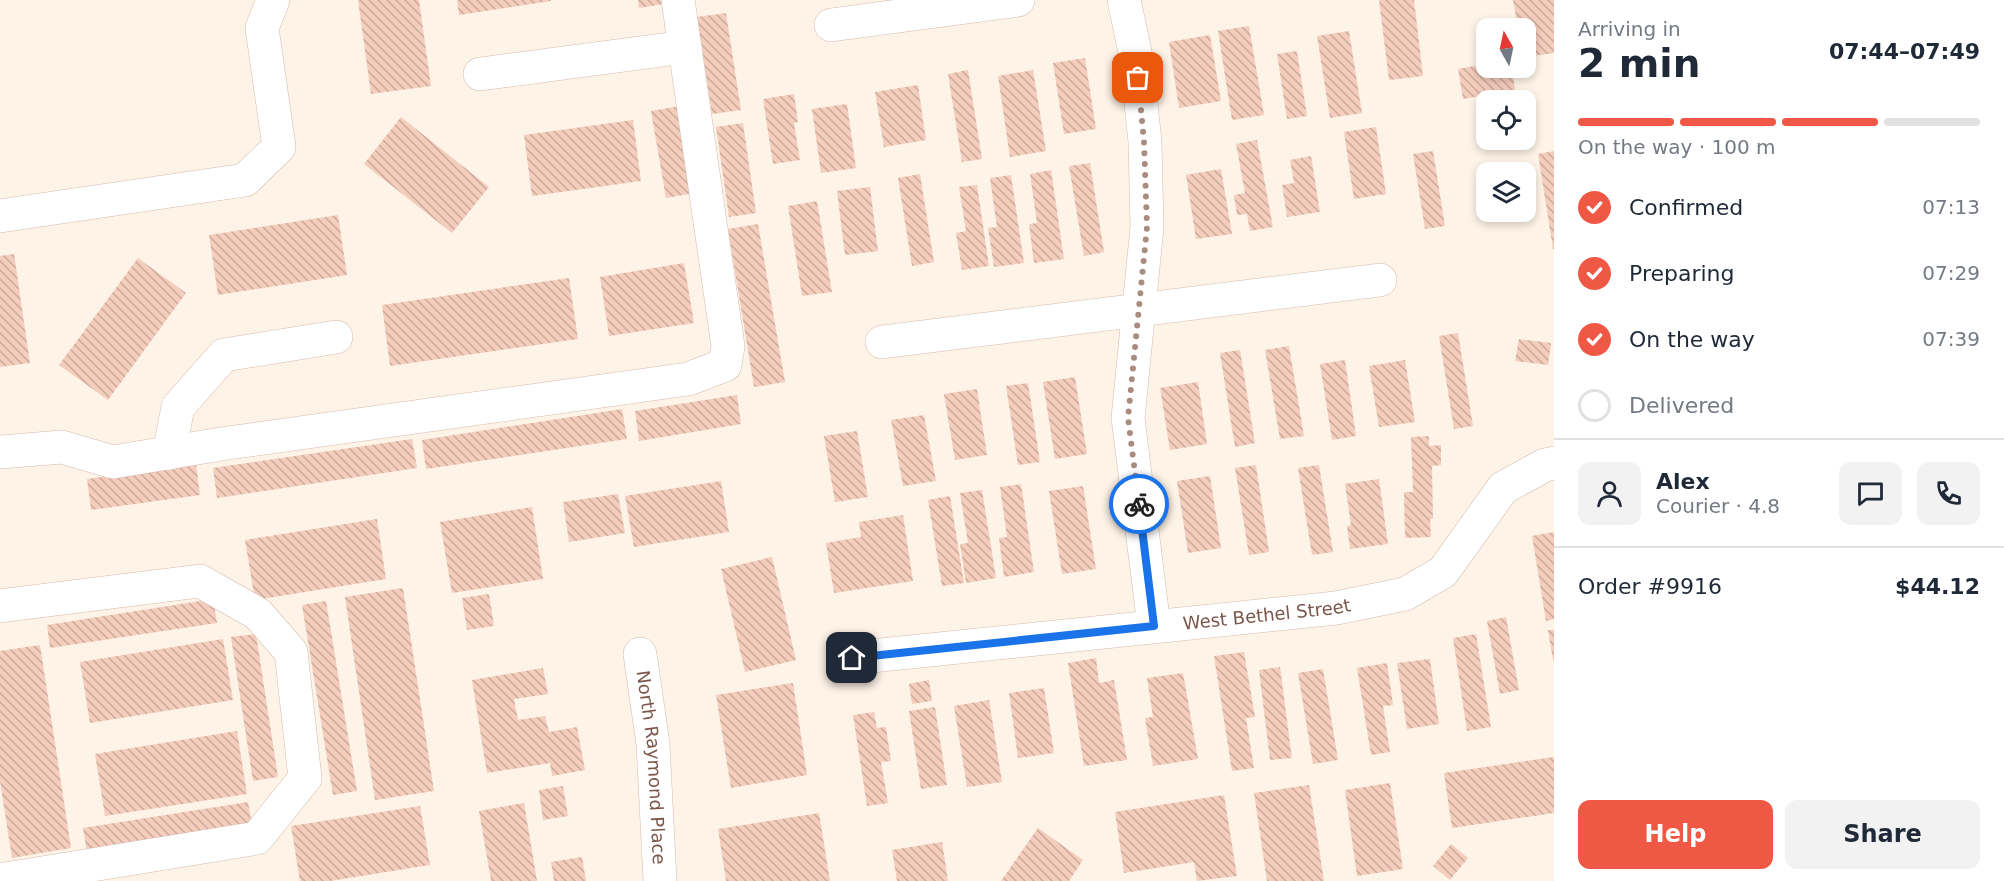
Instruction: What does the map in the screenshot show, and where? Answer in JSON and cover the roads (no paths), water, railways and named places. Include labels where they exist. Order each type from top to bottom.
[{"type":"street","points":[[0,216],[244,180],[279,147],[262,28],[273,0]]},
{"type":"street","points":[[0,452],[62,447],[113,462],[688,379],[725,365],[728,346],[678,0]]},
{"type":"street","points":[[831,25],[1018,0]]},
{"type":"street","points":[[1124,0],[1136,57],[1144,142],[1147,227],[1128,418],[1154,626]]},
{"type":"street","points":[[480,74],[685,47]]},
{"type":"street","points":[[882,342],[1380,280]]},
{"type":"street","points":[[170,453],[178,408],[224,355],[336,337]]},
{"type":"street","name":"West Bethel Street","points":[[852,658],[1336,608],[1405,594],[1443,572],[1503,488],[1545,465],[1554,463]]},
{"type":"street","points":[[0,606],[200,581],[258,614],[291,652],[304,778],[257,838],[0,879]]},
{"type":"street","name":"North Raymond Place","points":[[640,654],[653,744],[660,881]]}]
